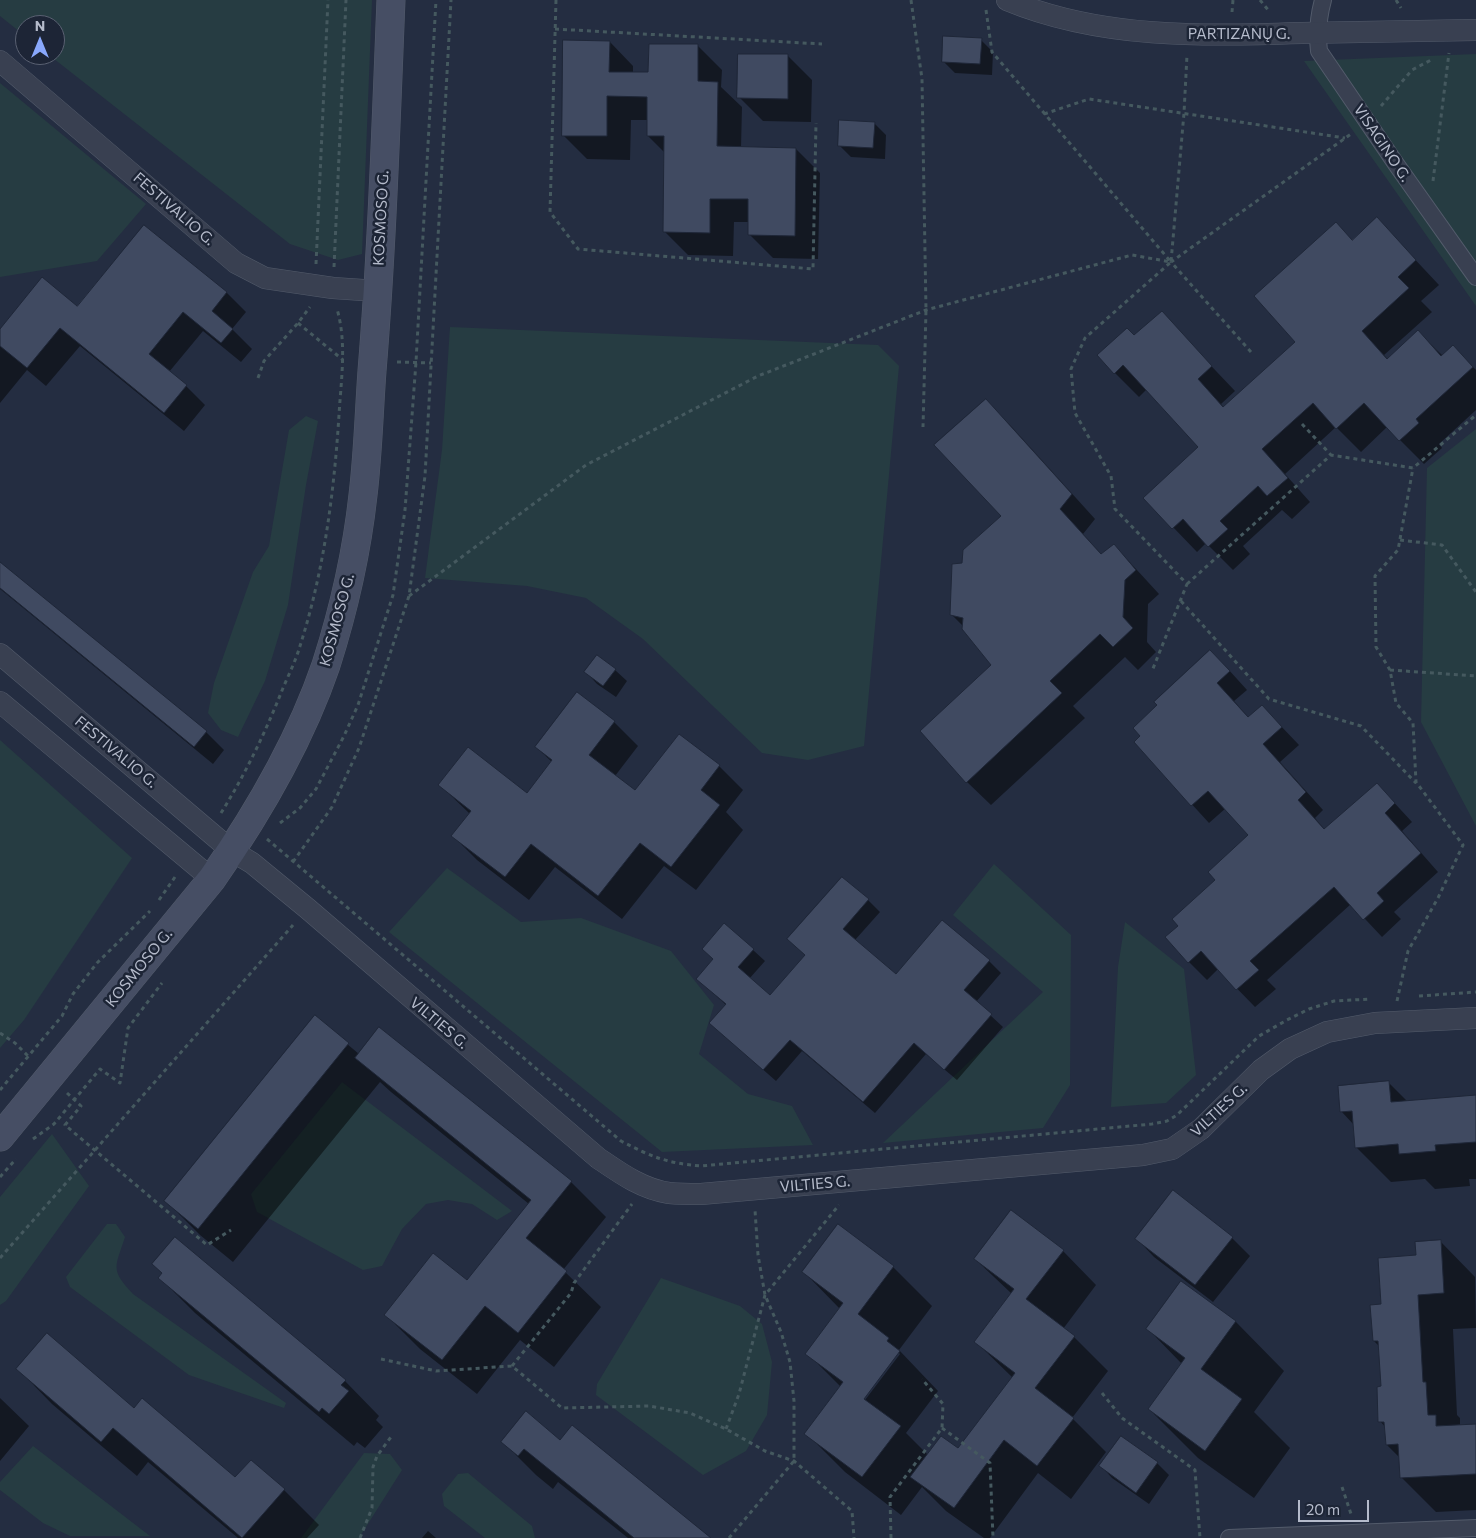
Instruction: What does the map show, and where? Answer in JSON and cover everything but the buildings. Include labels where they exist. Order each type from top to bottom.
[{"type":"main road","name":"KOSMOSO G.","points":[[9,1147],[212,879],[242,857],[257,832],[326,664],[356,544],[363,494],[378,291],[391,0]]},
{"type":"street","name":"PARTIZANŲ G.","points":[[1007,0],[1066,19],[1154,34],[1476,30]]},
{"type":"street","name":"VISAGINO G.","points":[[1323,0],[1318,15],[1319,51],[1476,277]]},
{"type":"street","name":"FESTIVALIO G.","points":[[0,61],[236,263],[265,278],[328,293],[378,291]]},
{"type":"street","name":"FESTIVALIO G.","points":[[0,654],[242,857]]},
{"type":"street","points":[[0,702],[212,879]]},
{"type":"street","name":"VILTIES G.","points":[[242,857],[308,909],[598,1158],[627,1178],[669,1193],[701,1194],[754,1190],[1143,1155],[1172,1148],[1201,1129],[1261,1070],[1290,1049],[1327,1032],[1375,1023],[1476,1018]]},
{"type":"street","points":[[1229,1538],[1476,1528]]},
{"type":"path","points":[[209,831],[233,792],[268,727],[300,647],[315,592],[330,515],[335,476],[343,360],[340,320],[328,293],[328,0]]},
{"type":"path","points":[[328,293],[346,0]]},
{"type":"path","points":[[293,862],[332,807],[359,748],[409,596],[425,476],[451,0]]},
{"type":"path","points":[[556,0],[550,212],[578,249],[813,269],[816,123]]},
{"type":"path","points":[[911,0],[922,80],[926,310],[924,427]]},
{"type":"path","points":[[985,9],[992,52],[1171,262],[1251,352]]},
{"type":"path","points":[[555,29],[822,44]]},
{"type":"path","points":[[1430,211],[1452,30]]},
{"type":"path","points":[[1171,262],[1184,113],[1188,34]]},
{"type":"path","points":[[1187,584],[1115,510],[1111,476],[1075,413],[1071,369],[1085,338],[1171,262],[1368,122],[1412,70],[1431,60]]},
{"type":"path","points":[[1044,114],[1089,99],[1346,138]]},
{"type":"path","points":[[409,596],[586,465],[758,376],[926,310],[1132,256],[1171,262]]},
{"type":"path","points":[[258,378],[264,361],[298,323],[314,301],[328,293]]},
{"type":"path","points":[[298,323],[343,360]]},
{"type":"path","points":[[1397,1022],[1397,997],[1408,951],[1438,898],[1463,845],[1416,782],[1413,723],[1396,703],[1390,670],[1376,647],[1375,576],[1398,550],[1413,468],[1476,415]]},
{"type":"path","points":[[1302,424],[1331,455],[1413,468]]},
{"type":"path","points":[[1152,671],[1187,584],[1331,455]]},
{"type":"path","points":[[1400,540],[1442,545],[1476,592]]},
{"type":"path","points":[[1181,600],[1269,699],[1361,726],[1420,787]]},
{"type":"path","points":[[1390,670],[1476,676]]},
{"type":"path","points":[[242,857],[257,832],[621,1140],[650,1156],[675,1164],[701,1166],[1152,1124],[1167,1121],[1177,1116],[1259,1036],[1309,1009],[1334,1001],[1379,998]]},
{"type":"path","points":[[0,1090],[62,1016],[73,994],[97,963],[154,907],[188,859]]},
{"type":"path","points":[[0,1258],[308,909]]},
{"type":"path","points":[[29,1142],[54,1124],[100,1069],[120,1083],[128,1028],[163,983]]},
{"type":"path","points":[[1417,996],[1476,992]]},
{"type":"path","points":[[1397,997],[1407,997]]},
{"type":"path","points":[[79,1137],[207,1245],[230,1230]]},
{"type":"path","points":[[0,1177],[9,1147]]},
{"type":"path","points":[[726,1429],[739,1394],[765,1295],[858,1181]]},
{"type":"path","points":[[512,1366],[571,1293],[574,1284],[645,1186]]},
{"type":"path","points":[[729,1538],[794,1462],[794,1401],[790,1362],[781,1332],[765,1295],[758,1255],[754,1190]]},
{"type":"path","points":[[381,1359],[436,1371],[512,1366],[562,1408],[649,1406],[690,1413],[726,1429],[765,1451],[794,1462],[852,1511],[854,1538]]},
{"type":"path","points":[[891,1538],[890,1497],[942,1428],[943,1404],[922,1379]]},
{"type":"path","points":[[1102,1393],[1122,1418],[1195,1470],[1200,1538]]},
{"type":"path","points":[[942,1428],[990,1463],[993,1538]]},
{"type":"path","points":[[360,1538],[372,1508],[374,1467],[377,1456],[391,1437]]},
{"type":"path","points":[[1342,1486],[1357,1533]]},
{"type":"green space","points":[[0,0],[372,0],[362,254],[338,260],[290,244],[62,65],[65,65],[65,15],[15,15],[15,28],[0,16]]},
{"type":"green space","points":[[1476,54],[1476,306],[1304,61]]},
{"type":"green space","points":[[0,83],[146,204],[97,261],[0,277]]},
{"type":"green space","points":[[450,327],[878,345],[899,366],[864,746],[808,760],[762,753],[643,639],[586,598],[527,586],[425,578],[442,450]]},
{"type":"green space","points":[[306,416],[318,421],[306,485],[288,605],[265,681],[238,737],[221,730],[208,713],[214,683],[253,572],[269,546],[289,430]]},
{"type":"green space","points":[[1476,429],[1476,826],[1421,722],[1427,468]]},
{"type":"green space","points":[[0,740],[132,858],[24,1020],[0,1048]]},
{"type":"green space","points":[[994,864],[1071,935],[1070,1085],[1043,1128],[883,1143],[1043,992],[953,915]]},
{"type":"green space","points":[[447,868],[521,922],[581,918],[671,951],[714,1005],[699,1054],[748,1094],[792,1106],[813,1145],[662,1152],[389,932]]},
{"type":"green space","points":[[1125,922],[1184,969],[1196,1075],[1166,1103],[1111,1107],[1118,967]]},
{"type":"green space","points":[[342,1082],[512,1211],[497,1220],[472,1204],[448,1200],[426,1204],[402,1229],[382,1266],[363,1270],[257,1212],[251,1194]]},
{"type":"green space","points":[[52,1134],[89,1186],[6,1301],[0,1305],[0,1197]]},
{"type":"green space","points":[[107,1224],[116,1224],[125,1237],[117,1268],[121,1279],[133,1294],[286,1403],[284,1408],[189,1375],[70,1287],[66,1277]]},
{"type":"green space","points":[[661,1278],[740,1306],[762,1324],[772,1362],[767,1415],[746,1451],[703,1475],[596,1395],[597,1384]]},
{"type":"green space","points":[[33,1446],[150,1536],[70,1536],[43,1523],[0,1490],[0,1482]]},
{"type":"green space","points":[[364,1453],[390,1454],[402,1470],[359,1538],[301,1538]]},
{"type":"green space","points":[[468,1473],[532,1526],[535,1538],[485,1538],[444,1506],[442,1494],[458,1474]]}]
